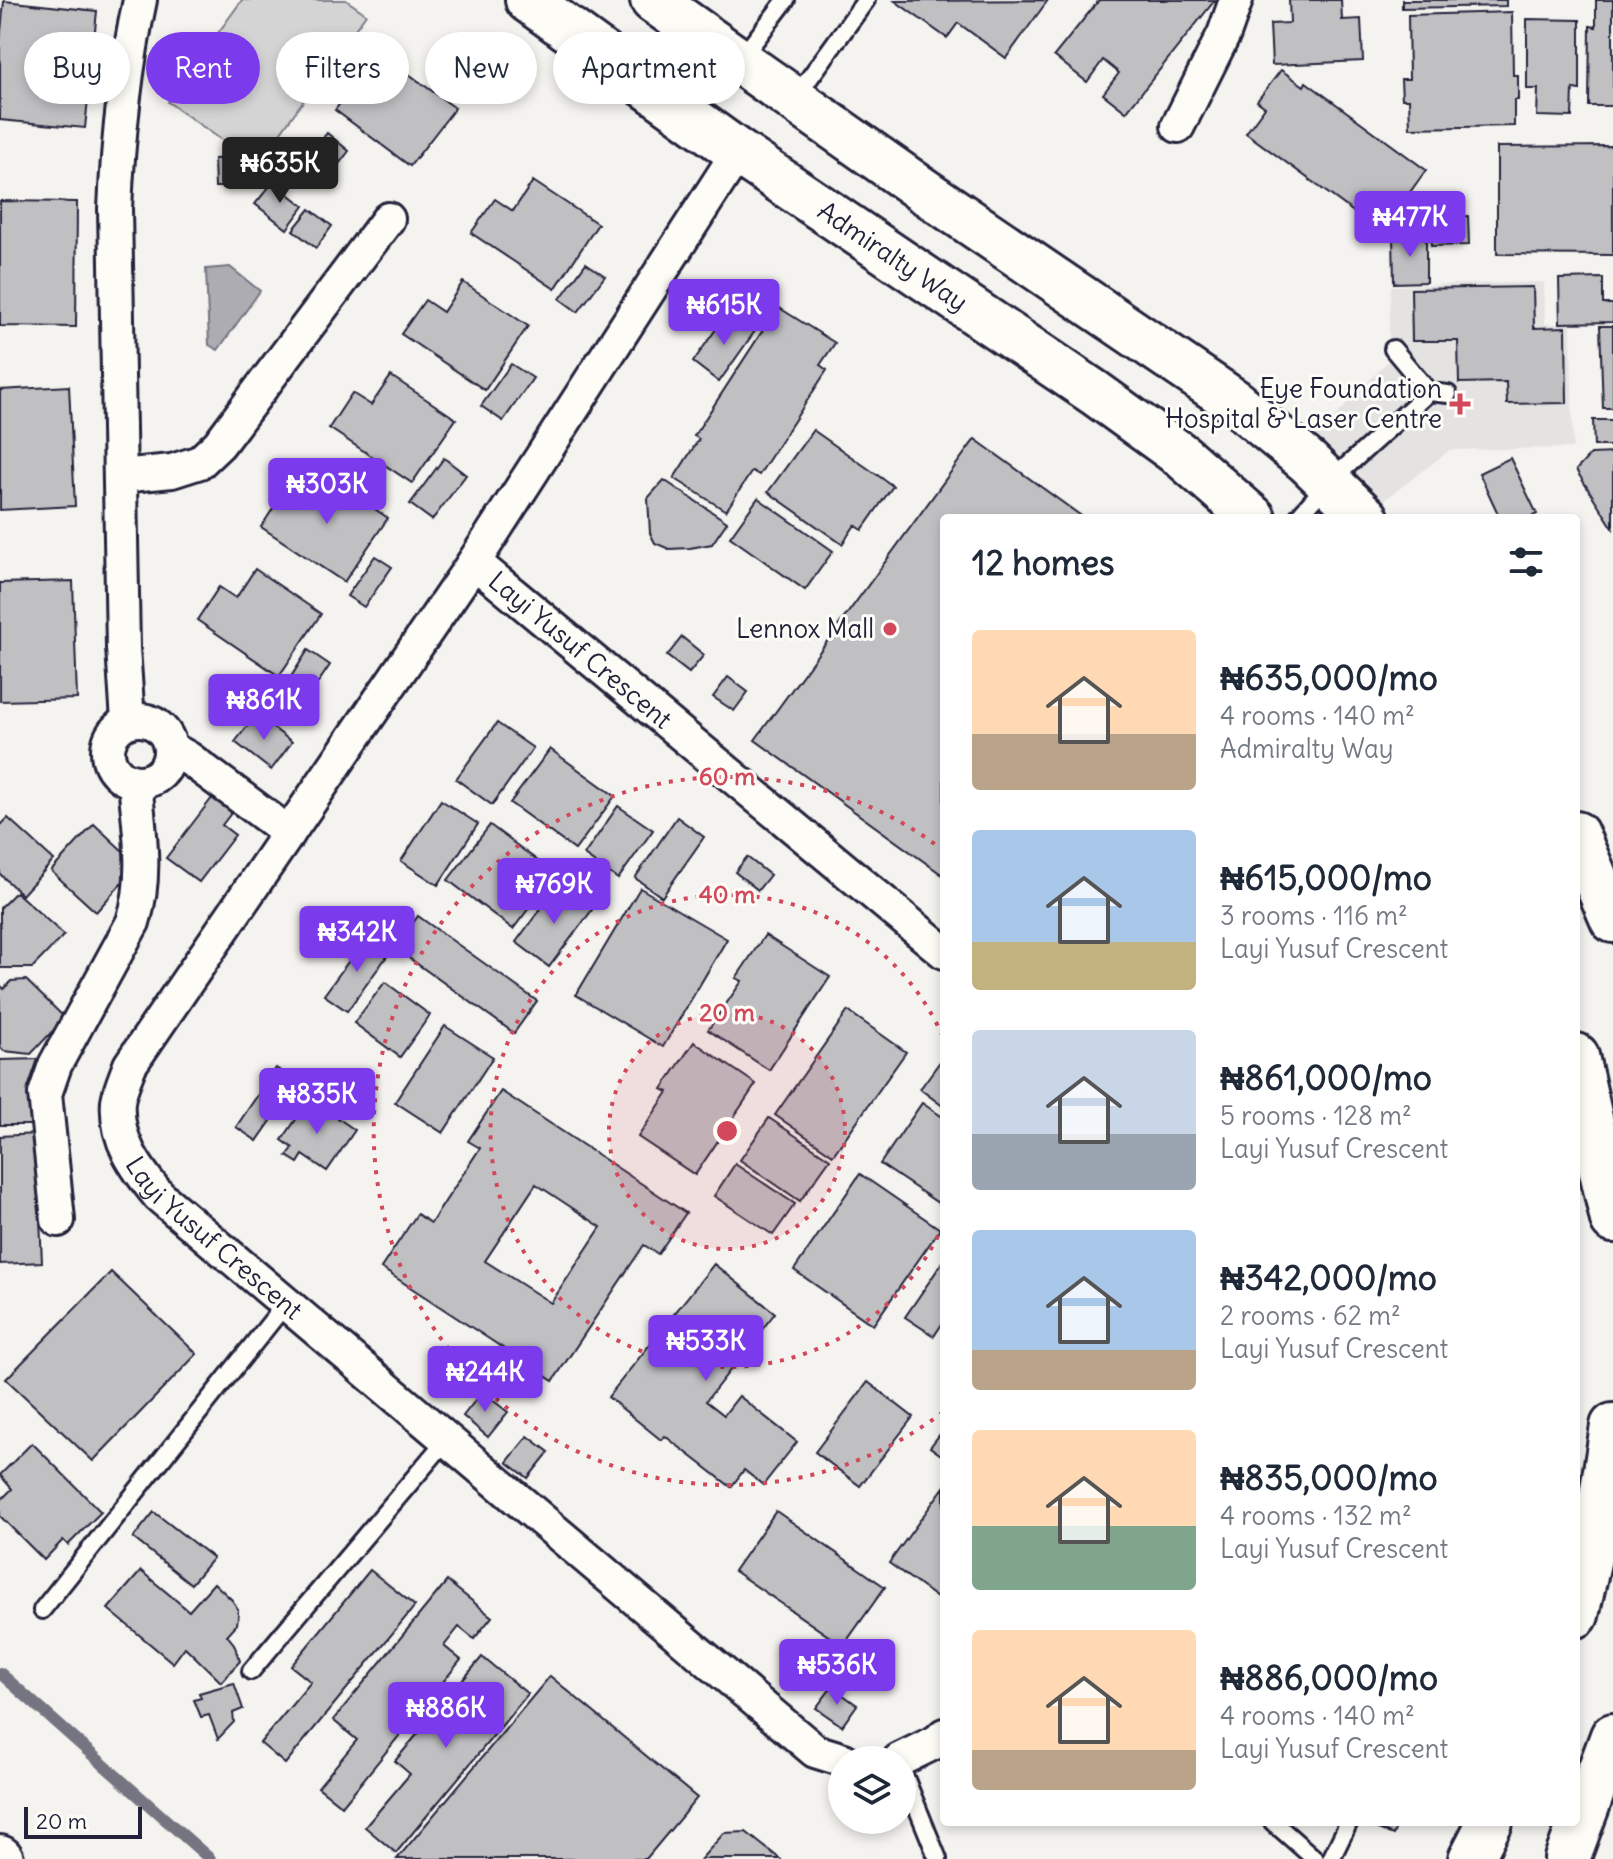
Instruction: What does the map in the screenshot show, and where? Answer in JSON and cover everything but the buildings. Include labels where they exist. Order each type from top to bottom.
[{"type":"main road","name":"Admiralty Way","points":[[528,0],[738,152],[1095,393],[1182,456],[1248,514]]},
{"type":"main road","points":[[653,0],[698,32]]},
{"type":"main road","points":[[745,65],[1235,402],[1362,514]]},
{"type":"main road","points":[[1580,843],[1613,920]]},
{"type":"main road","points":[[1580,1074],[1613,1220]]},
{"type":"main road","points":[[1580,1597],[1600,1509],[1613,1426]]},
{"type":"main road","points":[[1580,1824],[1613,1736]]},
{"type":"main road","points":[[1471,1859],[1488,1826]]},
{"type":"main road","points":[[1567,1859],[1579,1826]]},
{"type":"street","points":[[128,721],[123,648],[115,209],[117,144],[140,0]]},
{"type":"street","points":[[1178,126],[1224,34],[1236,0]]},
{"type":"street","name":"Layi Yusuf Crescent","points":[[738,152],[474,562],[130,1065],[118,1101],[121,1137],[135,1167],[159,1196],[815,1751],[828,1755]]},
{"type":"street","points":[[120,476],[172,471],[200,462],[219,444],[388,219]]},
{"type":"street","name":"Layi Yusuf Crescent","points":[[474,562],[940,949]]},
{"type":"street","points":[[170,748],[165,769],[146,782],[135,782],[116,772],[107,754],[113,733],[128,721],[150,722],[159,727],[170,748],[227,785],[289,833]]},
{"type":"street","points":[[58,1220],[45,1094],[55,1065],[133,922],[140,901],[143,882],[135,782]]},
{"type":"street","points":[[916,1752],[940,1739]]},
{"type":"lane","points":[[745,53],[786,0]]},
{"type":"lane","points":[[794,100],[866,0]]},
{"type":"lane","points":[[1393,349],[1429,392],[1448,394]]},
{"type":"lane","points":[[1301,514],[1329,482],[1429,392]]},
{"type":"lane","points":[[42,1610],[286,1303]]},
{"type":"lane","points":[[251,1671],[447,1439]]},
{"type":"lane","points":[[916,1805],[938,1859]]},
{"type":"lane","points":[[1278,1826],[1315,1859]]},
{"type":"lane","points":[[1331,1859],[1347,1826]]},
{"type":"shaded area","points":[[242,0],[346,0],[366,14],[353,32],[276,32],[276,104],[301,104],[257,165],[171,104],[260,104],[260,32],[219,32]]},
{"type":"shaded area","points":[[230,267],[260,291],[218,350],[209,345],[206,269]]},
{"type":"shaded area","name":"Eye Foundation Hospital & Laser Centre","points":[[1544,282],[1545,324],[1571,324],[1573,448],[1450,450],[1374,508],[1307,446],[1388,361],[1391,286]]},
{"type":"waterway","points":[[0,1673],[210,1859]]},
{"type":"place","name":"Eye Foundation Hospital & Laser Centre","points":[[1460,404]]},
{"type":"place","name":"Lennox Mall","points":[[890,629]]}]
